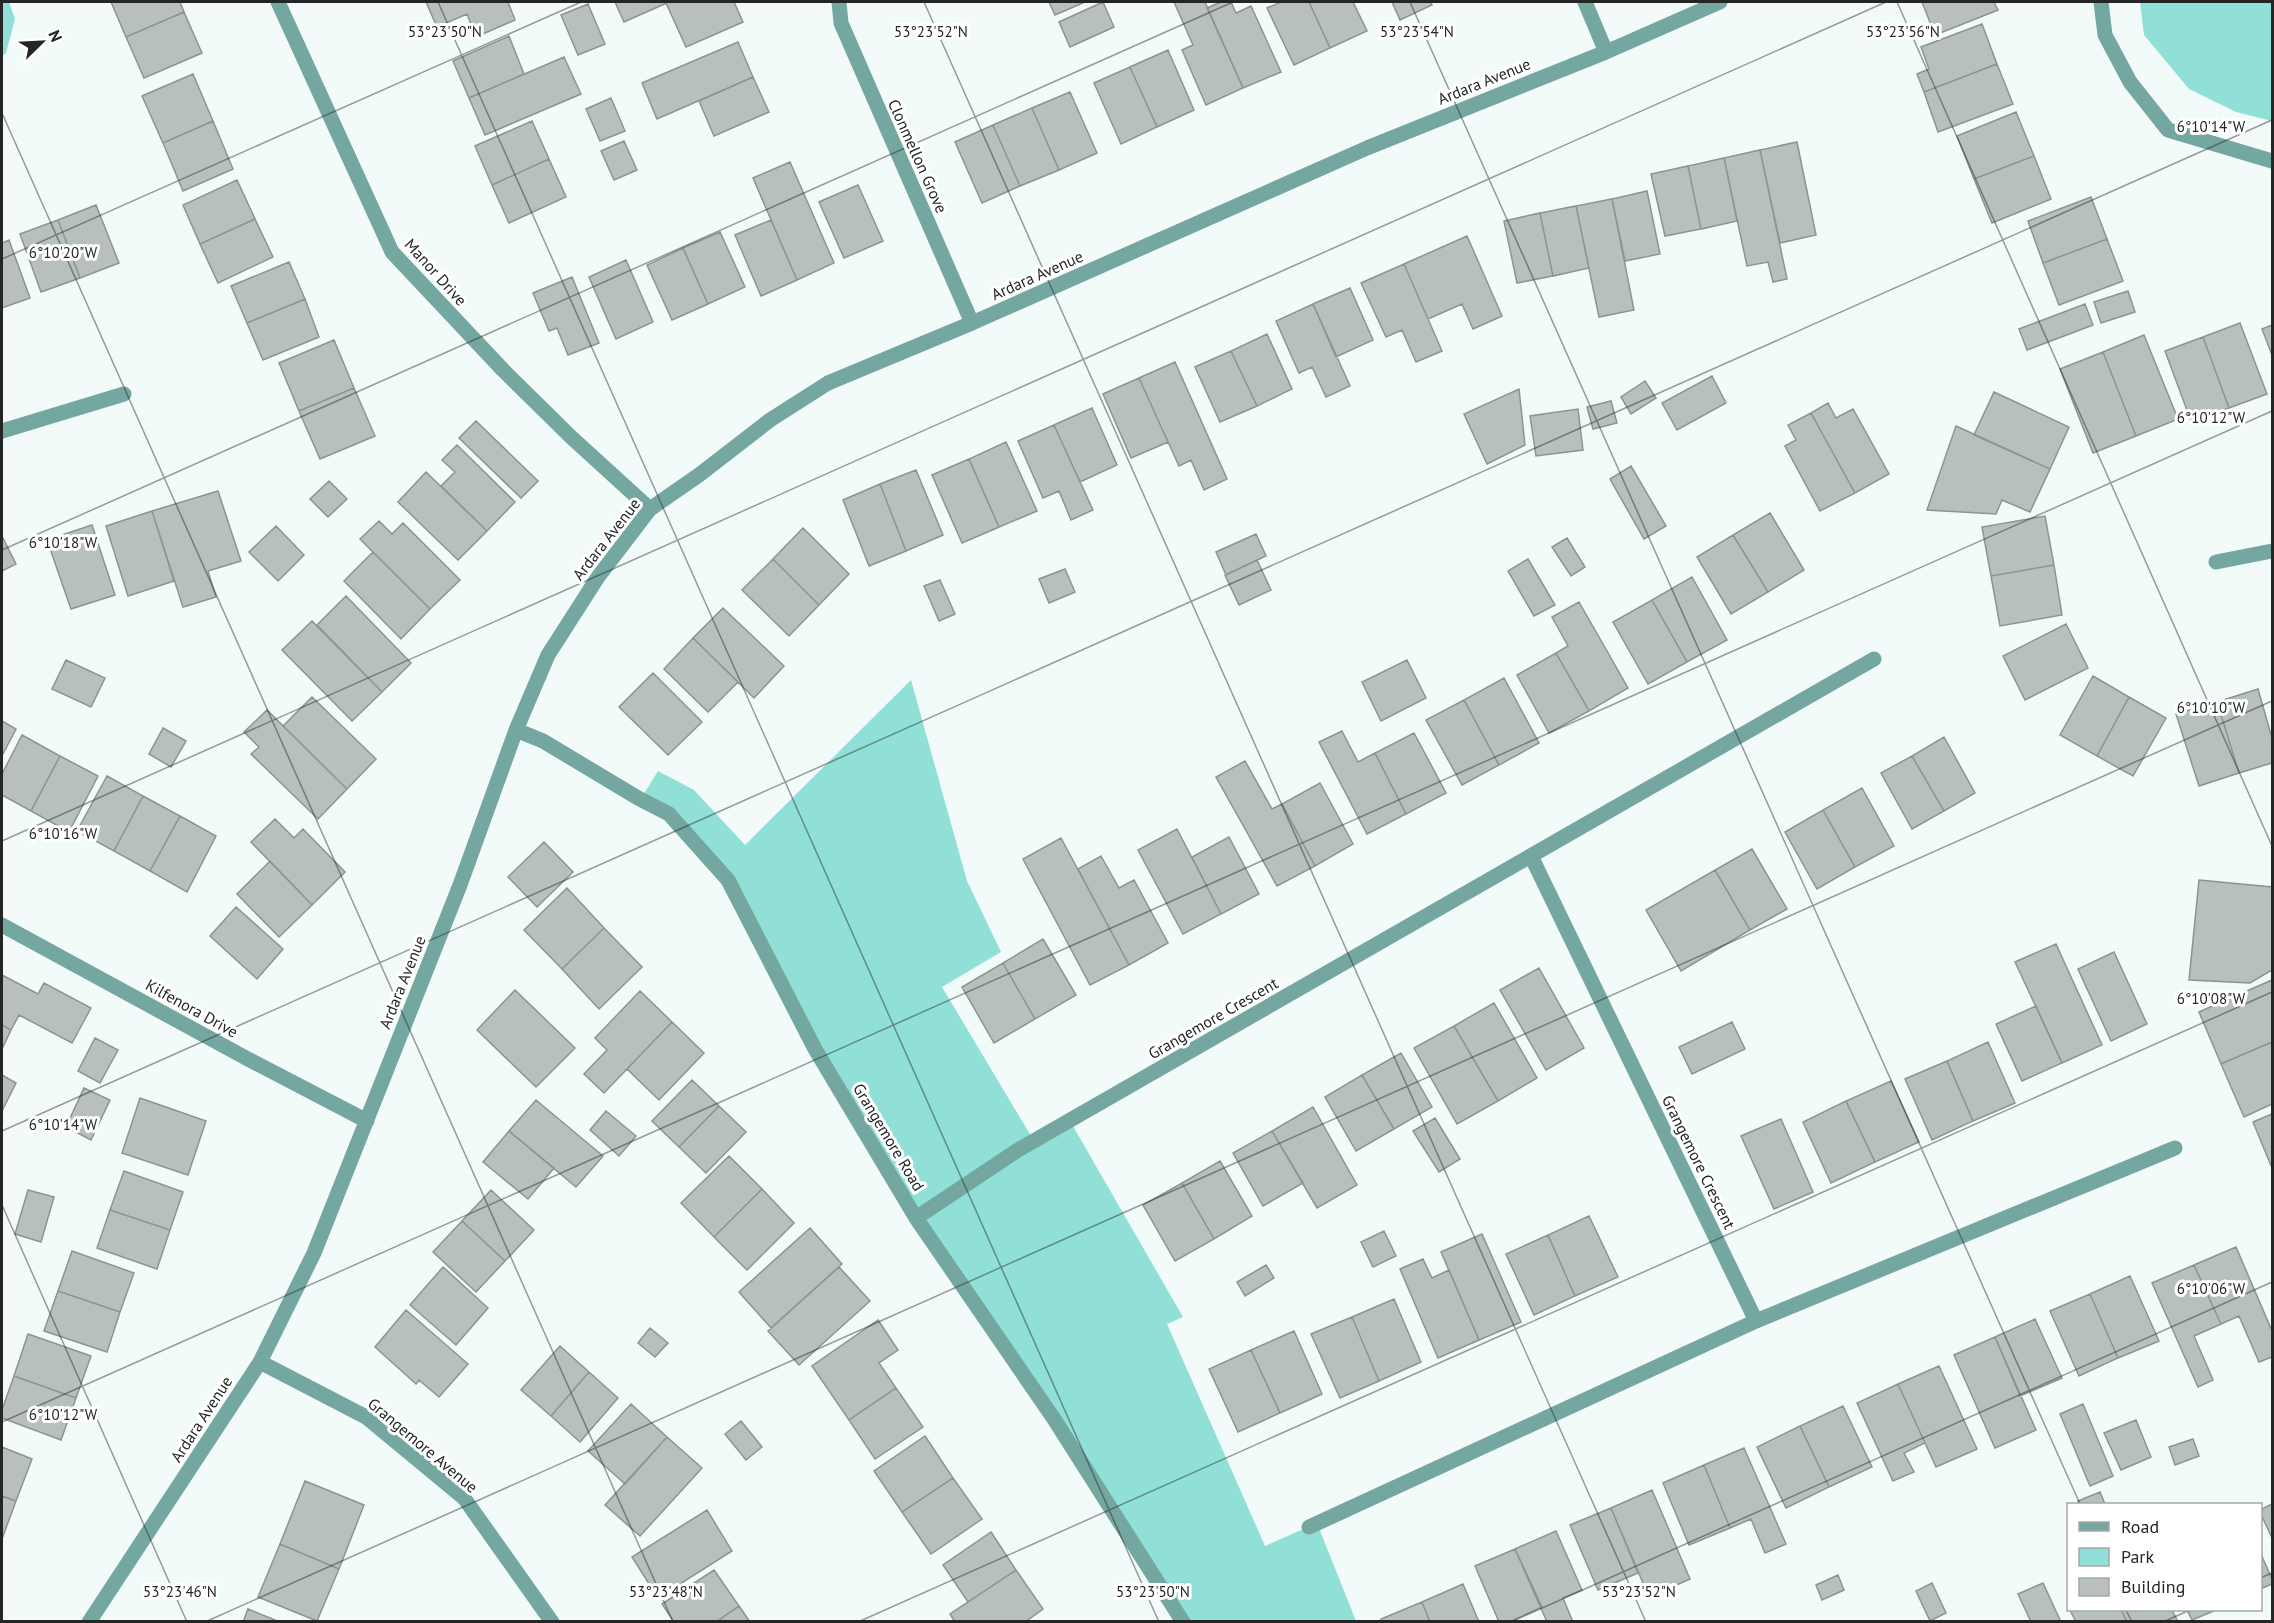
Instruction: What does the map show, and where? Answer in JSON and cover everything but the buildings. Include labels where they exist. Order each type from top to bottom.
[{"type":"street","name":"Manor Drive","points":[[278,2],[392,252],[571,437],[650,509]]},
{"type":"street","name":"Clonmellon Grove","points":[[839,2],[841,24],[972,323]]},
{"type":"street","points":[[1584,2],[1606,52]]},
{"type":"street","name":"Ardara Avenue","points":[[89,1622],[260,1362],[314,1253],[460,885],[516,730],[548,655],[598,577],[650,509],[699,475],[770,420],[828,383],[972,323],[1367,148],[1606,52],[1720,2]]},
{"type":"street","points":[[2101,2],[2105,35],[2130,82],[2168,130],[2272,161]]},
{"type":"street","points":[[2,430],[124,394]]},
{"type":"street","points":[[2216,562],[2272,551]]},
{"type":"street","name":"Grangemore Crescent","points":[[916,1218],[1018,1150],[1874,659]]},
{"type":"street","name":"Grangemore Road","points":[[516,730],[543,741],[669,814],[728,880],[815,1049],[916,1218],[1054,1419],[1184,1622]]},
{"type":"street","name":"Grangemore Crescent","points":[[1532,856],[1756,1321]]},
{"type":"street","name":"Kilfenora Drive","points":[[2,925],[366,1121]]},
{"type":"street","points":[[1309,1527],[1756,1321],[2175,1148]]},
{"type":"street","name":"Grangemore Avenue","points":[[260,1362],[366,1417],[464,1498],[552,1622]]},
{"type":"green space","points":[[2,2],[9,2],[15,19],[6,53],[2,56]]},
{"type":"green space","points":[[2140,2],[2272,2],[2272,121],[2236,112],[2189,89],[2144,35]]},
{"type":"green space","points":[[911,680],[967,881],[1001,952],[942,987],[1034,1141],[1070,1121],[1183,1317],[1167,1324],[1265,1546],[1317,1523],[1356,1621],[1184,1621],[916,1217],[728,880],[642,797],[658,771],[694,790],[745,845]]}]
